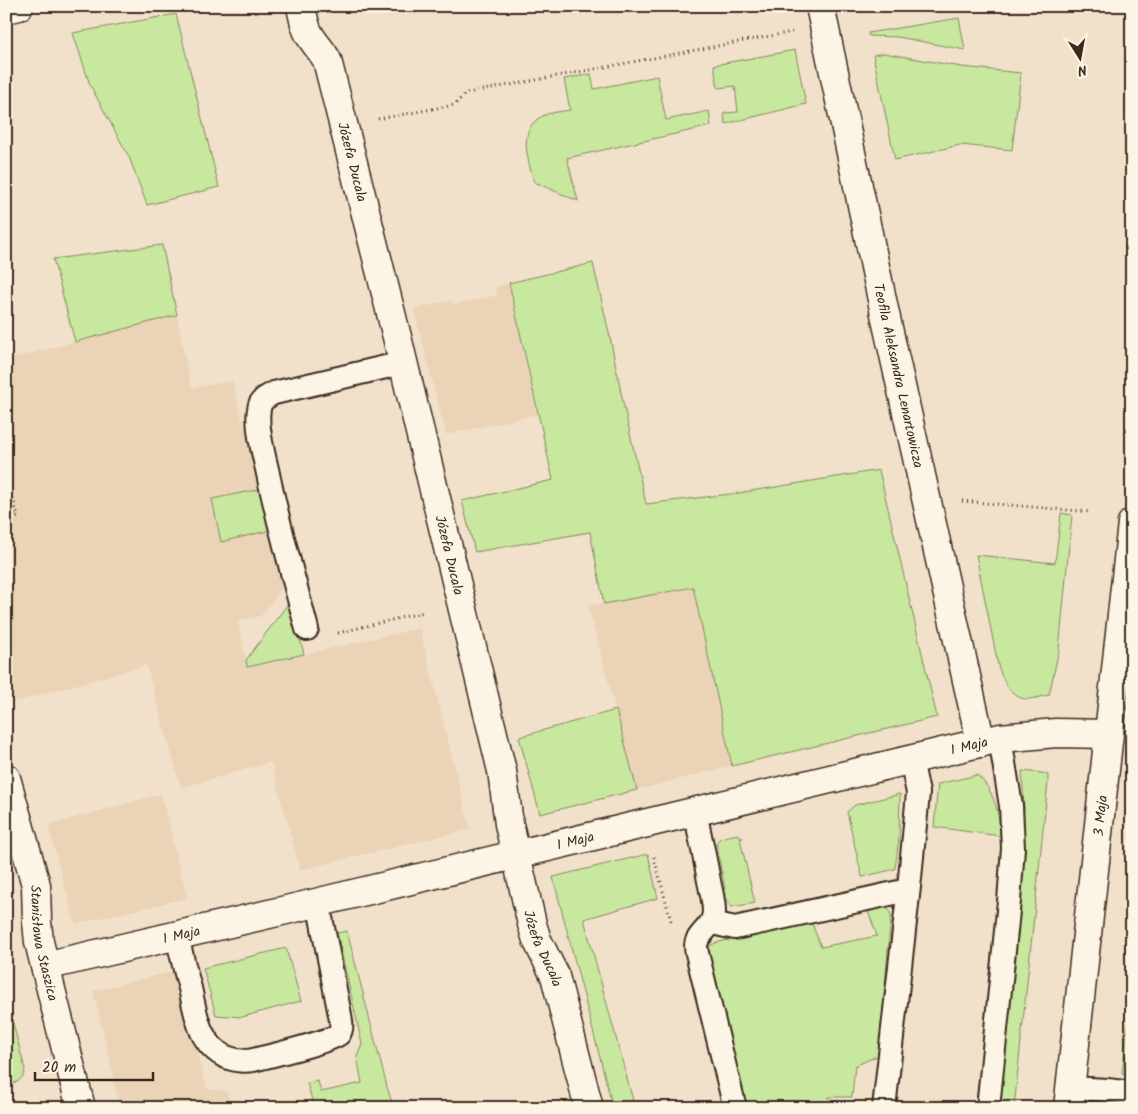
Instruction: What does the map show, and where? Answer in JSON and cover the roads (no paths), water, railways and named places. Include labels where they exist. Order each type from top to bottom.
[{"type":"street","points":[[6,9],[19,6]]},
{"type":"street","name":"Józefa Ducala","points":[[301,6],[308,33],[327,60],[502,772],[509,824],[534,932],[555,976],[589,1108]]},
{"type":"street","name":"Teofila Aleksandra Lenartowicza","points":[[820,6],[888,328],[990,740]]},
{"type":"street","name":"3 Maja","points":[[1070,1098],[1132,523]]},
{"type":"street","name":"1 Maja","points":[[45,966],[990,740],[1056,733],[1108,734]]},
{"type":"street","name":"Stanisława Staszica","points":[[6,778],[36,885],[39,942],[81,1108]]},
{"type":"lane","points":[[306,629],[266,467],[260,432],[260,405],[262,400],[274,393],[403,363]]},
{"type":"lane","points":[[988,1108],[1014,848],[1011,806],[990,740]]},
{"type":"lane","points":[[884,1108],[918,793],[911,760]]},
{"type":"lane","points":[[695,812],[702,839],[714,912],[712,920],[697,941],[696,946],[735,1108]]},
{"type":"lane","points":[[712,920],[721,925],[735,928],[908,890]]},
{"type":"lane","points":[[177,935],[197,1020],[203,1036],[220,1054],[242,1062],[253,1060],[327,1040],[338,1034],[341,1028],[318,902]]},
{"type":"lane","points":[[1070,1098],[1107,1090],[1132,1093]]}]
